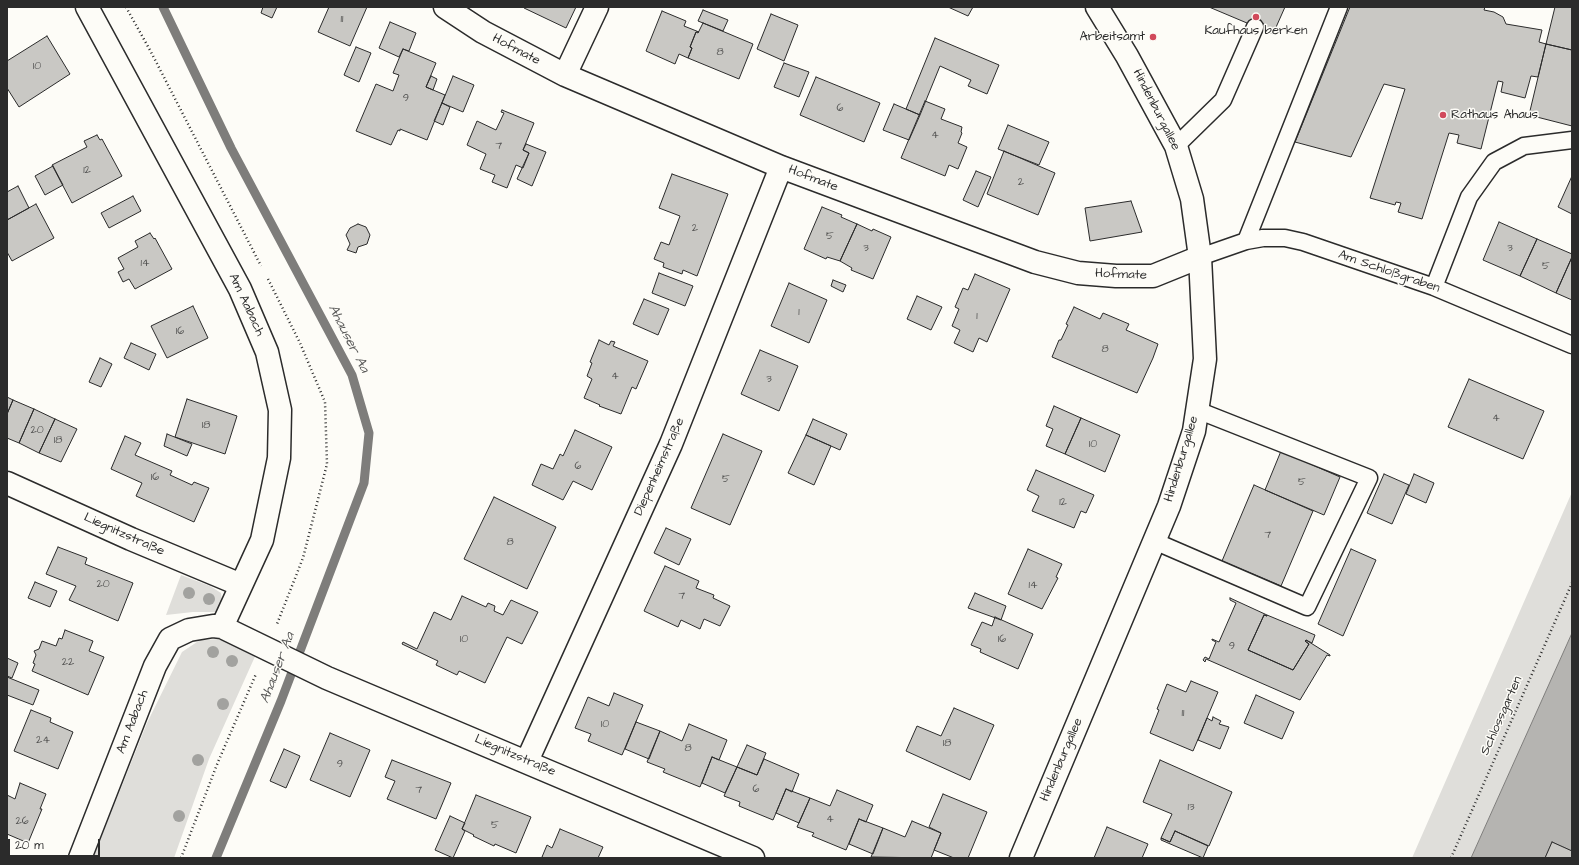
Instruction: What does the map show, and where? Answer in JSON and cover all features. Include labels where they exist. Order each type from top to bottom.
[{"type":"street","name":"Am Aabach","points":[[87,7],[240,290],[267,352],[280,410],[279,458],[262,540],[222,627]]},
{"type":"street","name":"Hofmate","points":[[445,7],[483,32],[565,75],[781,167],[1035,262],[1078,273],[1116,276],[1153,276],[1200,257]]},
{"type":"street","points":[[565,75],[597,7]]},
{"type":"street","name":"Hindenburgallee","points":[[1021,858],[1169,506],[1194,431],[1205,358],[1200,257],[1192,199],[1176,146],[1127,56],[1097,7]]},
{"type":"street","name":"Diepenheimstraße","points":[[527,761],[671,444],[781,167]]},
{"type":"street","name":"Liegnitzstraße","points":[[7,483],[131,539],[241,585]]},
{"type":"street","name":"Am Aabach","points":[[80,858],[155,666],[170,639],[189,630],[213,626],[222,627],[272,651]]},
{"type":"street","name":"Liegnitzstraße","points":[[272,651],[327,678],[527,761],[753,858]]},
{"type":"lane","points":[[1246,241],[1339,7]]},
{"type":"lane","points":[[1176,146],[1223,100],[1255,27]]},
{"type":"lane","points":[[1434,287],[1469,197],[1494,162],[1524,146],[1572,140]]},
{"type":"lane","name":"Am Schloßgraben","points":[[1200,257],[1246,241],[1263,238],[1285,238],[1303,242],[1434,287],[1572,345]]},
{"type":"lane","points":[[1154,541],[1307,607],[1369,478],[1197,410]]},
{"type":"path","points":[[126,7],[158,66],[300,343],[324,402],[326,464],[303,558],[272,651],[218,762],[181,858]]},
{"type":"path","name":"Schlossgarten","points":[[1451,858],[1572,583]]},
{"type":"shaded area","points":[[1572,492],[1572,633],[1471,858],[1412,858]]},
{"type":"shaded area","points":[[181,575],[210,586],[221,593],[222,603],[217,612],[193,612],[166,615]]},
{"type":"shaded area","points":[[1572,633],[1572,851],[1552,842],[1545,858],[1471,858]]},
{"type":"shaded area","points":[[221,639],[237,643],[257,652],[209,759],[174,858],[93,858],[147,723],[182,652],[200,640]]},
{"type":"building","points":[[263,7],[277,7],[272,18],[261,13]]},
{"type":"building","points":[[329,7],[367,7],[350,46],[318,32]]},
{"type":"building","points":[[576,7],[566,28],[524,8]]},
{"type":"building","points":[[948,7],[973,7],[968,16]]},
{"type":"building","name":"Kaufhaus berken","points":[[1209,7],[1285,7],[1273,34]]},
{"type":"building","name":"Rathaus Ahaus","points":[[1350,7],[1485,7],[1484,10],[1494,12],[1503,17],[1506,24],[1542,30],[1539,42],[1546,44],[1538,77],[1531,76],[1525,98],[1501,92],[1503,82],[1498,81],[1481,149],[1457,143],[1459,135],[1449,133],[1422,219],[1398,212],[1401,203],[1396,202],[1395,205],[1370,198],[1405,89],[1384,84],[1351,157],[1295,142]]},
{"type":"building","points":[[1555,7],[1572,7],[1572,50],[1546,44]]},
{"type":"building","points":[[703,10],[728,20],[723,31],[698,21]]},
{"type":"building","points":[[662,11],[686,21],[684,26],[699,32],[696,32],[690,47],[692,48],[688,58],[679,54],[675,64],[646,51]]},
{"type":"building","points":[[771,14],[798,25],[784,61],[757,49]]},
{"type":"building","points":[[390,22],[416,33],[409,51],[403,49],[399,57],[379,48]]},
{"type":"building","points":[[703,23],[753,44],[739,79],[688,58],[692,48],[690,47],[696,32],[698,33]]},
{"type":"building","points":[[47,36],[70,74],[19,107],[7,88],[7,61]]},
{"type":"building","points":[[935,38],[999,65],[987,94],[968,86],[971,80],[940,66],[920,115],[906,109]]},
{"type":"building","points":[[1546,44],[1572,50],[1572,126],[1529,115]]},
{"type":"building","points":[[356,47],[371,53],[359,82],[344,75]]},
{"type":"building","points":[[403,49],[436,63],[426,87],[445,95],[427,140],[400,129],[400,131],[398,130],[391,145],[356,131],[376,84],[393,91],[399,75],[393,73]]},
{"type":"building","points":[[784,63],[809,72],[799,97],[774,87]]},
{"type":"building","points":[[431,76],[437,79],[433,90],[426,87]]},
{"type":"building","points":[[453,76],[474,85],[463,112],[442,103]]},
{"type":"building","points":[[816,77],[880,103],[864,142],[800,115]]},
{"type":"building","points":[[925,101],[945,109],[941,119],[962,127],[962,133],[958,143],[967,147],[958,169],[949,165],[945,176],[901,158]]},
{"type":"building","points":[[442,103],[450,107],[443,125],[434,121]]},
{"type":"building","points":[[894,104],[920,115],[909,140],[883,130]]},
{"type":"building","points":[[502,110],[534,123],[523,150],[529,153],[523,168],[516,165],[507,188],[492,182],[495,175],[480,169],[486,154],[467,145],[477,121],[496,130],[504,113],[501,112]]},
{"type":"building","points":[[1008,125],[1049,142],[1039,165],[998,149]]},
{"type":"building","points":[[97,135],[100,140],[102,139],[122,176],[72,203],[52,165],[87,147],[84,141]]},
{"type":"building","points":[[526,144],[546,152],[532,186],[517,179],[529,153],[523,150]]},
{"type":"building","points":[[1004,151],[1055,173],[1038,215],[987,194]]},
{"type":"building","points":[[53,166],[63,185],[45,195],[35,176]]},
{"type":"building","points":[[976,171],[991,177],[978,207],[963,200]]},
{"type":"building","points":[[672,174],[728,194],[697,276],[683,270],[682,274],[663,267],[664,263],[654,259],[661,242],[669,245],[680,216],[659,208]]},
{"type":"building","points":[[1572,176],[1572,214],[1558,207]]},
{"type":"building","points":[[18,186],[29,208],[7,220],[7,192]]},
{"type":"building","points":[[133,196],[141,211],[109,228],[101,213]]},
{"type":"building","points":[[1131,201],[1142,232],[1090,241],[1085,208]]},
{"type":"building","points":[[36,204],[54,238],[12,261],[7,252],[7,220]]},
{"type":"building","points":[[822,207],[842,215],[841,217],[857,224],[840,261],[827,257],[826,259],[804,249]]},
{"type":"building","points":[[1499,222],[1537,239],[1520,276],[1483,260]]},
{"type":"building","points":[[358,224],[366,227],[370,235],[367,244],[358,247],[356,253],[347,250],[350,244],[346,235],[350,228]]},
{"type":"building","points":[[857,224],[891,237],[873,279],[851,270],[852,268],[840,261]]},
{"type":"building","points":[[150,233],[154,239],[155,238],[172,269],[135,289],[129,279],[123,282],[118,272],[124,269],[118,258],[138,247],[135,241]]},
{"type":"building","points":[[1537,239],[1572,254],[1556,293],[1520,276]]},
{"type":"building","points":[[1572,257],[1572,300],[1556,293]]},
{"type":"building","points":[[659,273],[693,286],[685,306],[652,293]]},
{"type":"building","points":[[975,274],[1010,289],[987,342],[979,338],[973,352],[954,343],[960,330],[952,326],[959,309],[955,307],[963,288],[968,290]]},
{"type":"building","points":[[833,280],[846,285],[843,292],[831,286]]},
{"type":"building","points":[[789,283],[827,300],[809,343],[771,326]]},
{"type":"building","points":[[917,296],[942,307],[931,330],[907,319]]},
{"type":"building","points":[[644,299],[669,309],[658,335],[633,324]]},
{"type":"building","points":[[193,306],[208,338],[167,358],[151,326]]},
{"type":"building","points":[[1074,307],[1100,319],[1103,313],[1129,324],[1126,330],[1158,344],[1137,393],[1052,357],[1059,340],[1061,340],[1068,325],[1066,324]]},
{"type":"building","points":[[599,340],[609,345],[611,341],[615,342],[613,346],[648,361],[636,389],[632,387],[621,414],[599,406],[600,405],[584,398],[592,379],[587,376],[592,363],[590,362]]},
{"type":"building","points":[[131,343],[156,354],[149,370],[124,358]]},
{"type":"building","points":[[760,350],[798,366],[779,411],[741,394]]},
{"type":"building","points":[[100,358],[112,364],[101,387],[89,382]]},
{"type":"building","points":[[1469,379],[1544,411],[1523,459],[1448,427]]},
{"type":"building","points":[[7,397],[13,400],[7,414]]},
{"type":"building","points":[[187,399],[237,416],[225,454],[175,437]]},
{"type":"building","points":[[13,400],[34,409],[19,443],[7,438],[7,414]]},
{"type":"building","points":[[1054,406],[1081,418],[1065,454],[1046,446],[1053,429],[1046,426]]},
{"type":"building","points":[[34,409],[55,419],[39,453],[19,443]]},
{"type":"building","points":[[1081,418],[1120,435],[1105,472],[1065,454]]},
{"type":"building","points":[[55,419],[77,429],[61,462],[39,453]]},
{"type":"building","points":[[813,419],[847,434],[840,450],[806,435]]},
{"type":"building","points":[[575,430],[612,447],[592,490],[573,481],[563,500],[532,485],[541,464],[553,469],[560,454],[563,456]]},
{"type":"building","points":[[167,434],[192,444],[187,456],[164,446]]},
{"type":"building","points":[[723,434],[762,451],[730,525],[691,508]]},
{"type":"building","points":[[806,435],[831,446],[814,485],[788,473]]},
{"type":"building","points":[[125,436],[141,443],[135,455],[172,471],[170,475],[192,485],[194,482],[209,488],[194,522],[136,496],[142,483],[111,469]]},
{"type":"building","points":[[1281,451],[1340,477],[1324,515],[1265,490]]},
{"type":"building","points":[[1036,470],[1094,495],[1086,513],[1081,511],[1074,528],[1032,511],[1039,496],[1027,490]]},
{"type":"building","points":[[1384,474],[1409,485],[1392,524],[1367,513]]},
{"type":"building","points":[[1414,474],[1434,483],[1426,503],[1406,494]]},
{"type":"building","points":[[1254,485],[1313,511],[1281,586],[1222,561]]},
{"type":"building","points":[[494,497],[556,527],[527,589],[464,559]]},
{"type":"building","points":[[666,528],[691,539],[679,565],[654,553]]},
{"type":"building","points":[[58,547],[87,558],[85,564],[133,583],[118,621],[69,600],[76,586],[46,574]]},
{"type":"building","points":[[1028,549],[1062,564],[1056,577],[1058,578],[1042,609],[1008,594]]},
{"type":"building","points":[[1351,549],[1376,560],[1343,636],[1318,624]]},
{"type":"building","points":[[665,566],[699,581],[696,588],[714,595],[713,598],[730,606],[720,626],[704,619],[700,629],[681,620],[678,627],[644,611]]},
{"type":"building","points":[[35,582],[57,591],[50,607],[28,598]]},
{"type":"building","points":[[975,593],[1006,606],[1001,620],[968,608]]},
{"type":"building","points":[[462,596],[486,607],[488,603],[495,606],[494,611],[503,615],[511,600],[538,612],[522,644],[507,637],[485,683],[459,671],[457,675],[436,665],[438,661],[402,644],[403,642],[417,649],[434,612],[451,620]]},
{"type":"building","points":[[1230,598],[1267,615],[1264,615],[1248,650],[1293,670],[1309,644],[1305,641],[1306,640],[1330,655],[1327,655],[1300,700],[1206,659],[1205,662],[1203,660],[1205,657],[1209,659],[1216,642],[1212,639],[1219,642],[1236,603],[1230,600]]},
{"type":"building","points":[[1264,615],[1315,635],[1312,643],[1306,640],[1305,641],[1309,644],[1293,670],[1248,650]]},
{"type":"building","points":[[995,617],[1033,634],[1018,669],[980,652],[981,649],[971,645],[982,622],[992,626]]},
{"type":"building","points":[[65,630],[93,641],[89,651],[104,657],[88,695],[32,671],[35,664],[33,663],[36,655],[34,651],[39,649],[42,641],[56,646],[59,638],[62,639]]},
{"type":"building","points":[[7,658],[18,663],[12,678],[7,676]]},
{"type":"building","points":[[7,677],[39,690],[33,705],[7,695]]},
{"type":"building","points":[[1191,681],[1218,692],[1193,751],[1150,733],[1159,710],[1157,709],[1167,684],[1186,692]]},
{"type":"building","points":[[614,693],[643,705],[622,755],[588,741],[591,734],[575,728],[588,697],[609,706]]},
{"type":"building","points":[[1256,695],[1294,712],[1282,739],[1244,723]]},
{"type":"building","points":[[954,708],[994,725],[970,780],[906,751],[917,726],[941,736]]},
{"type":"building","points":[[31,710],[51,718],[50,722],[73,732],[58,769],[14,751]]},
{"type":"building","points":[[1213,717],[1221,721],[1219,724],[1229,727],[1220,749],[1198,740],[1207,718],[1212,721]]},
{"type":"building","points":[[636,722],[660,731],[649,759],[625,749]]},
{"type":"building","points":[[689,724],[727,740],[719,760],[712,757],[700,787],[663,772],[665,769],[647,762],[660,731],[682,741]]},
{"type":"building","points":[[330,733],[370,750],[350,797],[310,780]]},
{"type":"building","points":[[747,745],[766,753],[757,775],[737,767]]},
{"type":"building","points":[[284,749],[300,756],[286,788],[270,781]]},
{"type":"building","points":[[712,757],[737,767],[725,793],[702,783]]},
{"type":"building","points":[[764,759],[799,774],[792,792],[786,789],[773,820],[739,806],[740,802],[724,796],[737,767],[757,775]]},
{"type":"building","points":[[392,760],[451,783],[436,819],[387,799],[395,781],[385,777]]},
{"type":"building","points":[[1160,760],[1232,792],[1209,846],[1175,831],[1170,842],[1161,838],[1172,814],[1143,802]]},
{"type":"building","points":[[20,783],[46,794],[40,809],[42,809],[28,843],[7,834],[7,795],[15,799]]},
{"type":"building","points":[[786,789],[810,798],[799,823],[776,813]]},
{"type":"building","points":[[837,790],[873,805],[866,822],[859,819],[846,850],[812,836],[814,833],[797,827],[810,798],[830,806]]},
{"type":"building","points":[[943,794],[987,812],[968,858],[954,858],[934,850],[941,833],[929,827]]},
{"type":"building","points":[[476,795],[531,817],[516,853],[495,844],[494,846],[462,829]]},
{"type":"building","points":[[450,816],[465,823],[462,829],[465,831],[453,858],[435,850]]},
{"type":"building","points":[[859,819],[883,828],[873,854],[849,844]]},
{"type":"building","points":[[912,821],[941,833],[931,858],[871,857],[883,828],[905,837]]},
{"type":"building","points":[[1107,827],[1148,844],[1142,858],[1094,858]]},
{"type":"building","points":[[560,829],[603,847],[598,858],[542,857],[547,845],[552,848]]},
{"type":"building","points":[[1175,831],[1208,846],[1203,858],[1161,840],[1161,838],[1170,842]]},
{"type":"building","points":[[1552,842],[1572,851],[1572,858],[1545,858]]},
{"type":"waterway","name":"Ahauser Aa","points":[[163,7],[231,148],[352,375],[369,433],[364,483],[281,701],[216,858]]},
{"type":"place","name":"Kaufhaus berken","points":[[1256,17]]},
{"type":"place","name":"Arbeitsamt","points":[[1153,37]]},
{"type":"place","name":"Rathaus Ahaus","points":[[1443,115]]}]
